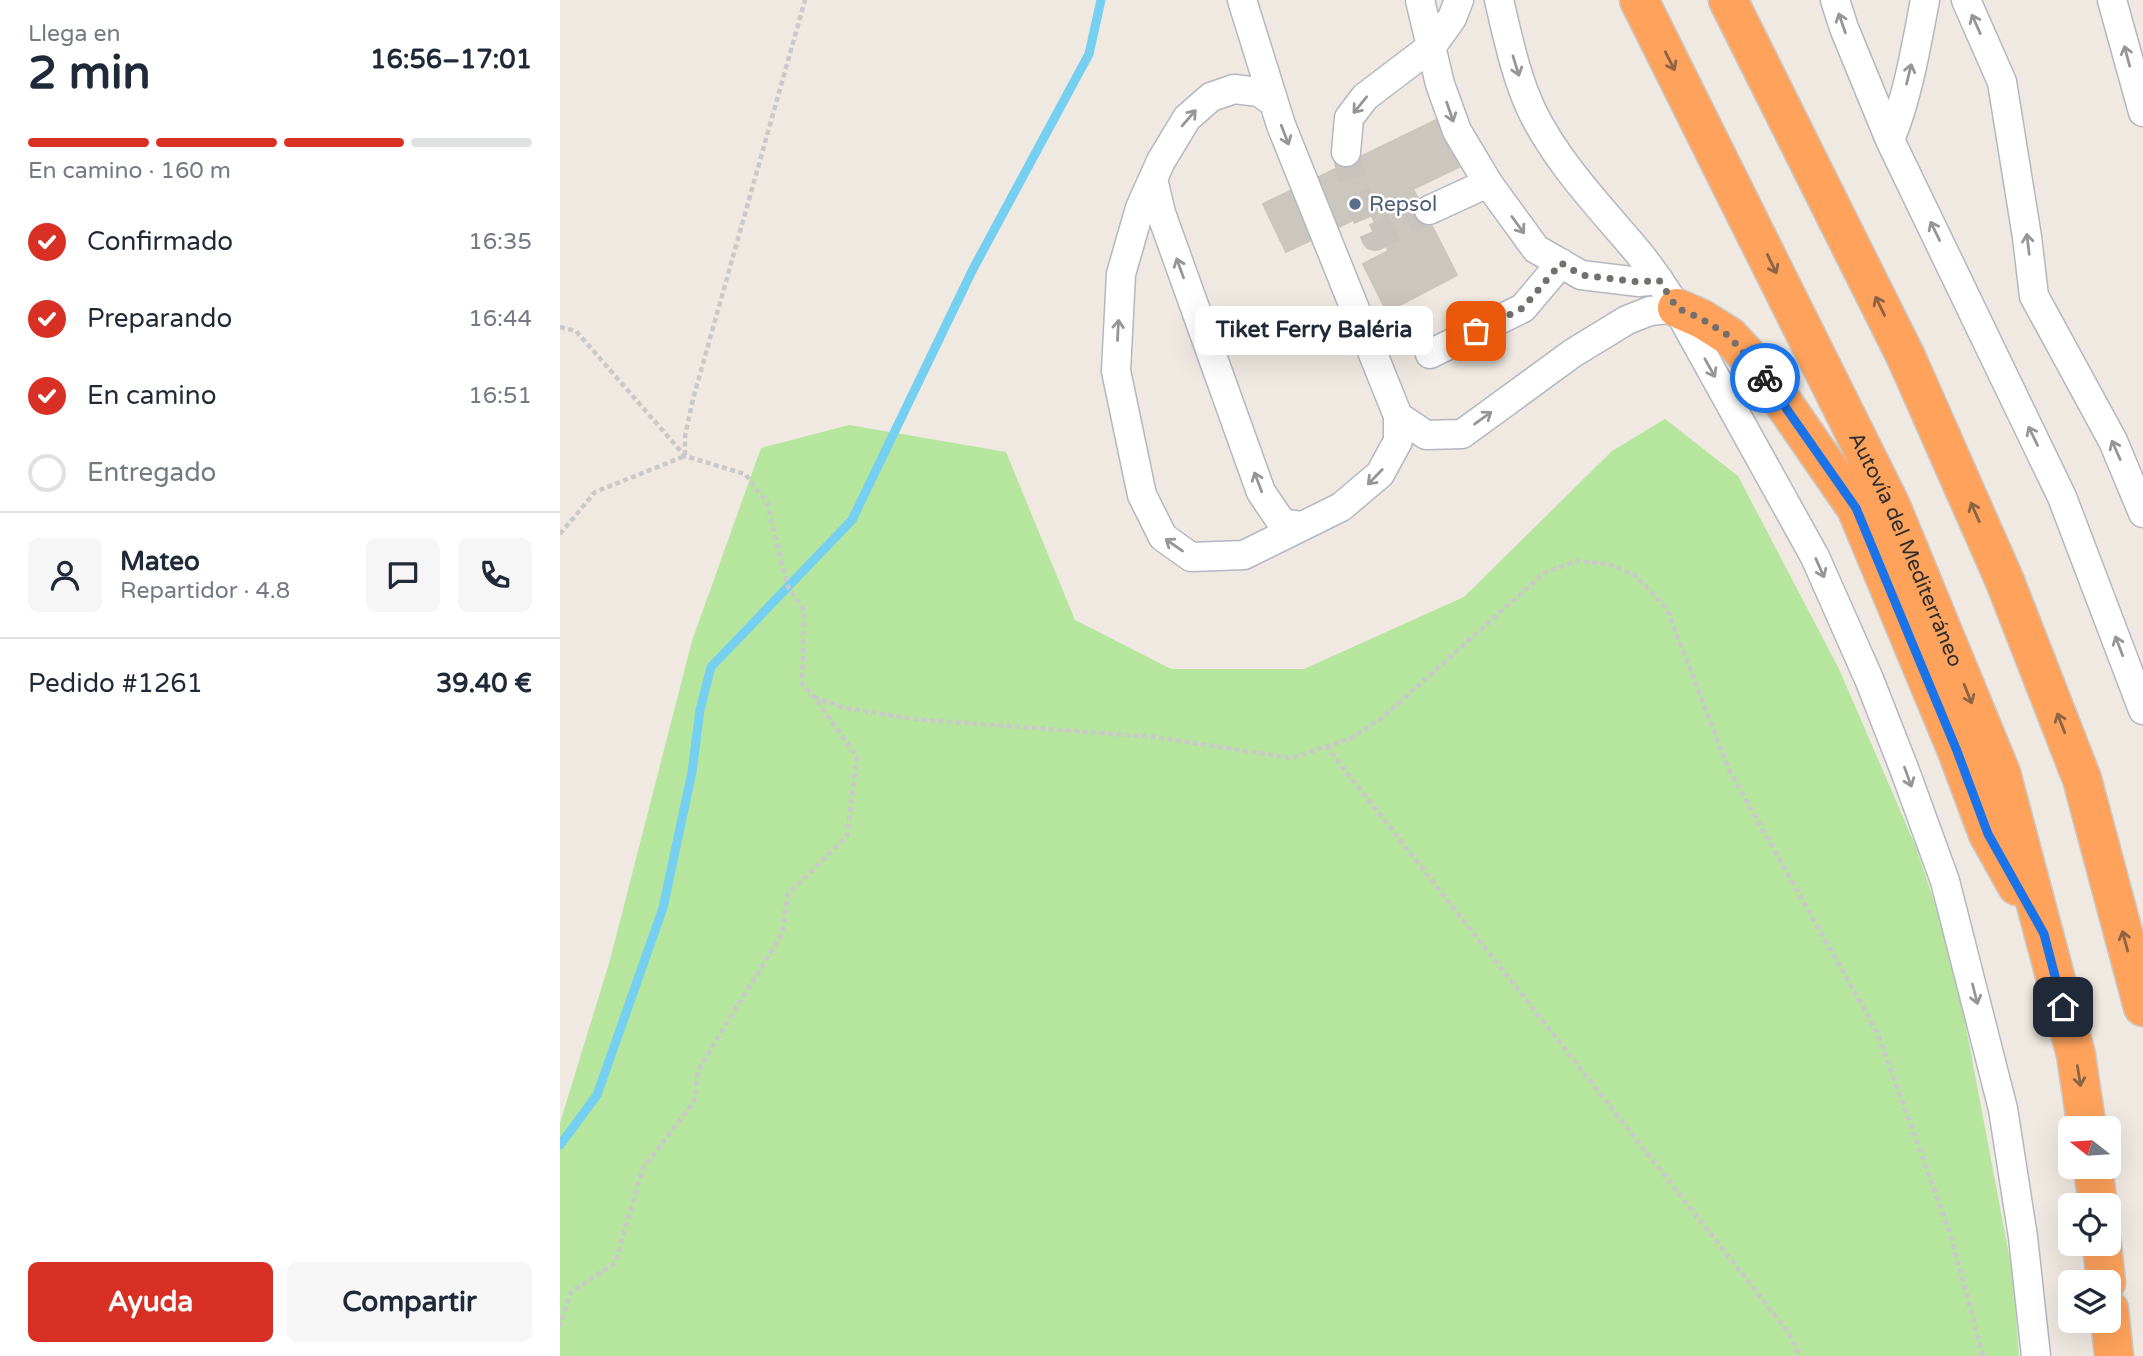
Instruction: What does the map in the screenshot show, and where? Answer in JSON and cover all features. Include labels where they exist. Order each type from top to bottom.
[{"type":"highway","name":"Autovía del Mediterráneo","points":[[1639,0],[1891,506],[2001,773],[2076,1055],[2085,1116]]},
{"type":"highway","points":[[1728,0],[1906,357],[2004,579],[2082,779],[2143,1007]]},
{"type":"highway","points":[[1668,294],[1729,336],[1752,361],[1856,508],[1957,751],[1988,834],[2044,934]]},
{"type":"highway","points":[[2112,1333],[2114,1356]]},
{"type":"lane","points":[[1242,0],[1273,102],[1398,416],[1398,440],[1380,474],[1341,507],[1244,555],[1191,556],[1163,537],[1142,495],[1116,371],[1121,274],[1140,208],[1161,161],[1187,118],[1211,97],[1234,89],[1259,92],[1273,102]]},
{"type":"lane","points":[[1420,0],[1440,84],[1457,131],[1488,183],[1536,249],[1581,275],[1639,282],[1668,294]]},
{"type":"lane","points":[[1346,152],[1349,118],[1365,97],[1432,46],[1452,18],[1459,0]]},
{"type":"lane","points":[[1499,0],[1509,43],[1533,112],[1557,154],[1668,294],[1815,557],[1906,771],[1945,881],[2003,1109],[2023,1237],[2036,1356]]},
{"type":"lane","points":[[1835,0],[1890,140],[2062,497],[2143,710]]},
{"type":"lane","points":[[1890,140],[1898,121],[1925,0]]},
{"type":"lane","points":[[1966,0],[2002,82],[2028,237],[2034,296],[2112,441],[2143,513]]},
{"type":"lane","points":[[2112,0],[2143,112]]},
{"type":"lane","points":[[1153,179],[1164,223],[1261,492],[1282,523],[1302,526]]},
{"type":"lane","points":[[1429,210],[1488,183]]},
{"type":"lane","points":[[1430,354],[1523,308],[1561,263]]},
{"type":"lane","points":[[1398,416],[1426,435],[1462,433],[1573,353],[1627,320],[1650,311],[1668,294]]},
{"type":"path","points":[[685,456],[685,436],[693,399],[805,0]]},
{"type":"path","points":[[560,327],[576,331],[685,456],[745,474],[767,503],[788,587],[804,610],[802,684],[814,696],[857,757],[847,836],[788,894],[782,934],[698,1070],[694,1102],[643,1168],[615,1263],[570,1293],[560,1326]]},
{"type":"path","points":[[560,534],[595,492],[685,456]]},
{"type":"path","points":[[814,696],[845,708],[913,719],[1155,737],[1292,758],[1351,738],[1382,718],[1544,573],[1576,561],[1609,564],[1636,576],[1667,609],[1729,769],[1877,1032],[1951,1236],[1983,1356]]},
{"type":"path","points":[[1326,746],[1788,1332],[1800,1356]]},
{"type":"green space","points":[[1665,419],[1738,476],[1839,669],[1916,847],[1953,958],[2013,1276],[2019,1356],[560,1356],[560,1123],[610,960],[692,641],[761,448],[849,425],[1006,452],[1075,620],[1171,669],[1304,669],[1464,597],[1612,451]]},
{"type":"building","points":[[1436,120],[1459,167],[1413,189],[1433,228],[1388,250],[1370,212],[1286,252],[1263,204]]},
{"type":"building","points":[[1433,228],[1457,275],[1387,312],[1363,264]]},
{"type":"waterway","points":[[560,1145],[597,1095],[663,908],[692,772],[700,710],[711,667],[852,520],[973,269],[1089,54],[1101,0]]},
{"type":"tunnel","points":[[1346,152],[1354,188],[1375,237],[1429,210]]},
{"type":"way so far","points":[[1476,331],[1523,308],[1561,263],[1581,275],[1639,282],[1659,280],[1677,308],[1702,319],[1729,336],[1765,378]]},
{"type":"place","name":"Repsol","points":[[1355,204]]},
{"type":"place","name":"Tiket Ferry Baléria","points":[[1476,331]]},
{"type":"route","points":[[1765,378],[1856,508],[1957,751],[1988,834],[2044,934],[2063,1007]]}]
